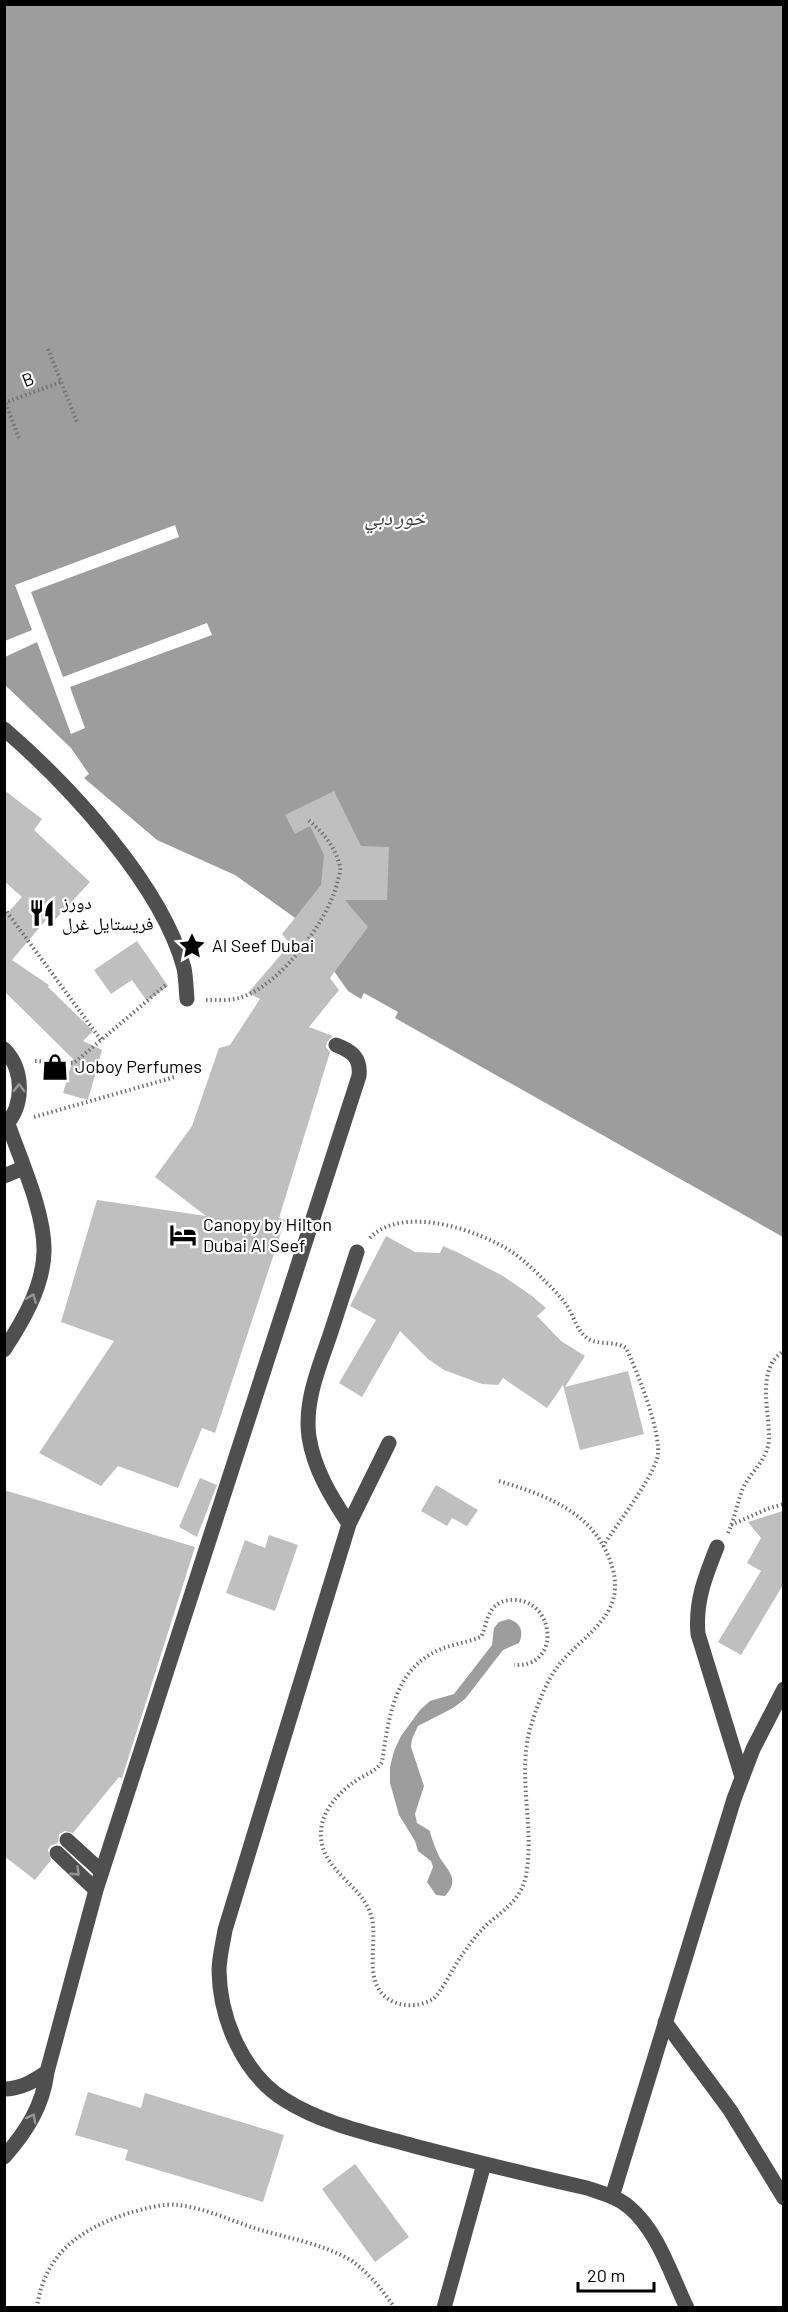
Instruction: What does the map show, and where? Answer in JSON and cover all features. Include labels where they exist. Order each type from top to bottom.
[{"type":"street","points":[[4,729],[40,760],[99,825],[142,883],[165,922],[184,970],[187,999]]},
{"type":"street","points":[[4,2157],[20,2139],[45,2090],[47,2072],[96,1890],[359,1076],[355,1056],[350,1051],[336,1045]]},
{"type":"street","points":[[4,1049],[15,1065],[19,1080],[19,1095],[15,1110],[6,1125],[38,1214],[43,1234],[44,1254],[41,1273],[32,1297],[20,1325],[4,1350]]},
{"type":"street","points":[[4,1176],[23,1168]]},
{"type":"street","points":[[349,1524],[315,1462],[309,1435],[309,1409],[314,1382],[357,1252]]},
{"type":"street","points":[[389,1443],[349,1524],[225,1930],[219,1970],[224,2010],[238,2047],[261,2079],[284,2100],[309,2113],[340,2124],[484,2164],[587,2188],[629,2206],[653,2236],[687,2307]]},
{"type":"street","points":[[717,1547],[698,1599],[698,1634],[742,1777]]},
{"type":"street","points":[[612,2197],[742,1777],[766,1721],[783,1689]]},
{"type":"street","points":[[67,1840],[102,1872]]},
{"type":"street","points":[[57,1853],[96,1890]]},
{"type":"street","points":[[665,2022],[730,2110],[783,2198]]},
{"type":"street","points":[[4,2089],[31,2083],[47,2072]]},
{"type":"street","points":[[444,2307],[484,2164]]},
{"type":"path","points":[[48,349],[77,422]]},
{"type":"path","name":"B","points":[[5,401],[61,381]]},
{"type":"path","points":[[5,401],[20,438]]},
{"type":"path","points":[[187,999],[242,998],[266,984],[303,948],[334,897],[341,868],[324,832],[307,819]]},
{"type":"path","points":[[4,908],[101,1040]]},
{"type":"path","points":[[27,1052],[34,1061],[74,1063],[184,970]]},
{"type":"path","points":[[6,1125],[175,1077]]},
{"type":"path","points":[[357,1252],[374,1234],[395,1223],[432,1222],[468,1230],[512,1252],[547,1282],[565,1303],[587,1338],[597,1342],[619,1343],[626,1348],[657,1431],[658,1457],[651,1473],[603,1546]]},
{"type":"path","points":[[717,1547],[731,1525],[745,1485],[766,1454],[769,1441],[767,1382],[770,1368],[783,1351]]},
{"type":"path","points":[[500,1481],[532,1491],[570,1508],[603,1546],[613,1571],[614,1589],[611,1607],[598,1627],[556,1668],[531,1728],[525,1773],[526,1876],[519,1895],[507,1910],[491,1921],[468,1946],[436,1997],[420,2005],[397,2004],[386,1998],[378,1988],[372,1967],[374,1930],[371,1914],[364,1900],[332,1866],[323,1850],[321,1836],[323,1817],[340,1794],[354,1782],[379,1767],[382,1762],[386,1729],[394,1698],[415,1666],[440,1649],[481,1637],[488,1616],[495,1605],[506,1600],[528,1603],[538,1609],[548,1630],[544,1650],[539,1658],[524,1665],[514,1665]]},
{"type":"path","points":[[731,1525],[783,1504]]},
{"type":"path","points":[[37,2307],[39,2290],[51,2264],[77,2237],[111,2219],[140,2210],[177,2204],[325,2249],[352,2262],[380,2286],[395,2307]]},
{"type":"water","name":"خور دبي","points":[[4,5],[783,5],[783,1237],[395,1018],[398,1012],[364,993],[361,999],[348,991],[298,920],[235,875],[157,840],[84,778],[89,774],[71,748],[5,685]]},
{"type":"water","points":[[509,1619],[520,1628],[519,1643],[503,1650],[465,1699],[453,1708],[418,1726],[412,1739],[411,1747],[424,1786],[415,1814],[417,1823],[430,1831],[437,1852],[452,1881],[445,1896],[436,1895],[427,1882],[433,1867],[431,1861],[418,1851],[415,1841],[399,1815],[390,1783],[390,1767],[394,1751],[401,1736],[420,1710],[430,1701],[454,1694],[492,1645],[494,1628],[499,1622]]},
{"type":"pier","points":[[175,525],[179,537],[31,592],[63,677],[207,623],[212,635],[70,687],[85,728],[71,734],[37,642],[5,657],[5,641],[32,630],[15,585]]},
{"type":"building","points":[[4,790],[42,819],[34,830],[90,882],[51,924],[46,920],[12,960],[49,985],[48,987],[93,1031],[83,1041],[102,1050],[88,1100],[63,1093],[73,1059],[4,991],[4,917],[22,897],[4,881]]},
{"type":"building","name":"Canopy by Hilton Dubai Al Seef","points":[[334,791],[361,846],[389,847],[387,900],[345,900],[368,927],[330,978],[339,990],[309,1027],[333,1036],[327,1042],[326,1047],[330,1052],[279,1218],[285,1220],[215,1433],[202,1428],[178,1488],[118,1466],[101,1486],[39,1453],[114,1341],[61,1322],[97,1200],[206,1216],[155,1177],[192,1126],[219,1048],[230,1045],[260,999],[248,993],[290,944],[282,934],[321,885],[324,855],[310,826],[295,834],[285,815]]},
{"type":"building","points":[[137,941],[168,986],[147,1001],[132,980],[111,994],[94,970]]},
{"type":"building","points":[[386,1236],[415,1252],[440,1253],[443,1246],[503,1276],[532,1296],[546,1308],[537,1316],[561,1341],[585,1356],[565,1387],[628,1371],[644,1434],[580,1450],[563,1385],[547,1408],[503,1378],[498,1385],[482,1384],[444,1370],[428,1359],[400,1331],[362,1397],[339,1383],[376,1320],[350,1306]]},
{"type":"building","points":[[200,1478],[217,1485],[197,1537],[179,1527]]},
{"type":"building","points":[[436,1485],[478,1510],[467,1526],[452,1518],[447,1526],[421,1511]]},
{"type":"building","points":[[4,1490],[195,1547],[122,1778],[119,1777],[73,1833],[65,1831],[59,1834],[58,1843],[50,1846],[48,1850],[51,1860],[35,1880],[4,1856]]},
{"type":"building","points":[[783,1511],[783,1585],[741,1655],[718,1642],[761,1571],[747,1563],[761,1538],[748,1522]]},
{"type":"building","points":[[269,1535],[298,1545],[275,1611],[226,1593],[245,1540],[265,1548]]},
{"type":"building","points":[[88,2092],[141,2108],[145,2093],[284,2135],[263,2202],[125,2160],[128,2150],[75,2135]]},
{"type":"building","points":[[355,2164],[409,2237],[375,2262],[322,2189]]},
{"type":"place","name":"دورز فريستايل غرل","points":[[42,913]]},
{"type":"place","name":"Al Seef Dubai","points":[[192,946]]},
{"type":"place","name":"Joboy Perfumes","points":[[55,1067]]},
{"type":"place","name":"Canopy by Hilton Dubai Al Seef","points":[[183,1235]]}]
